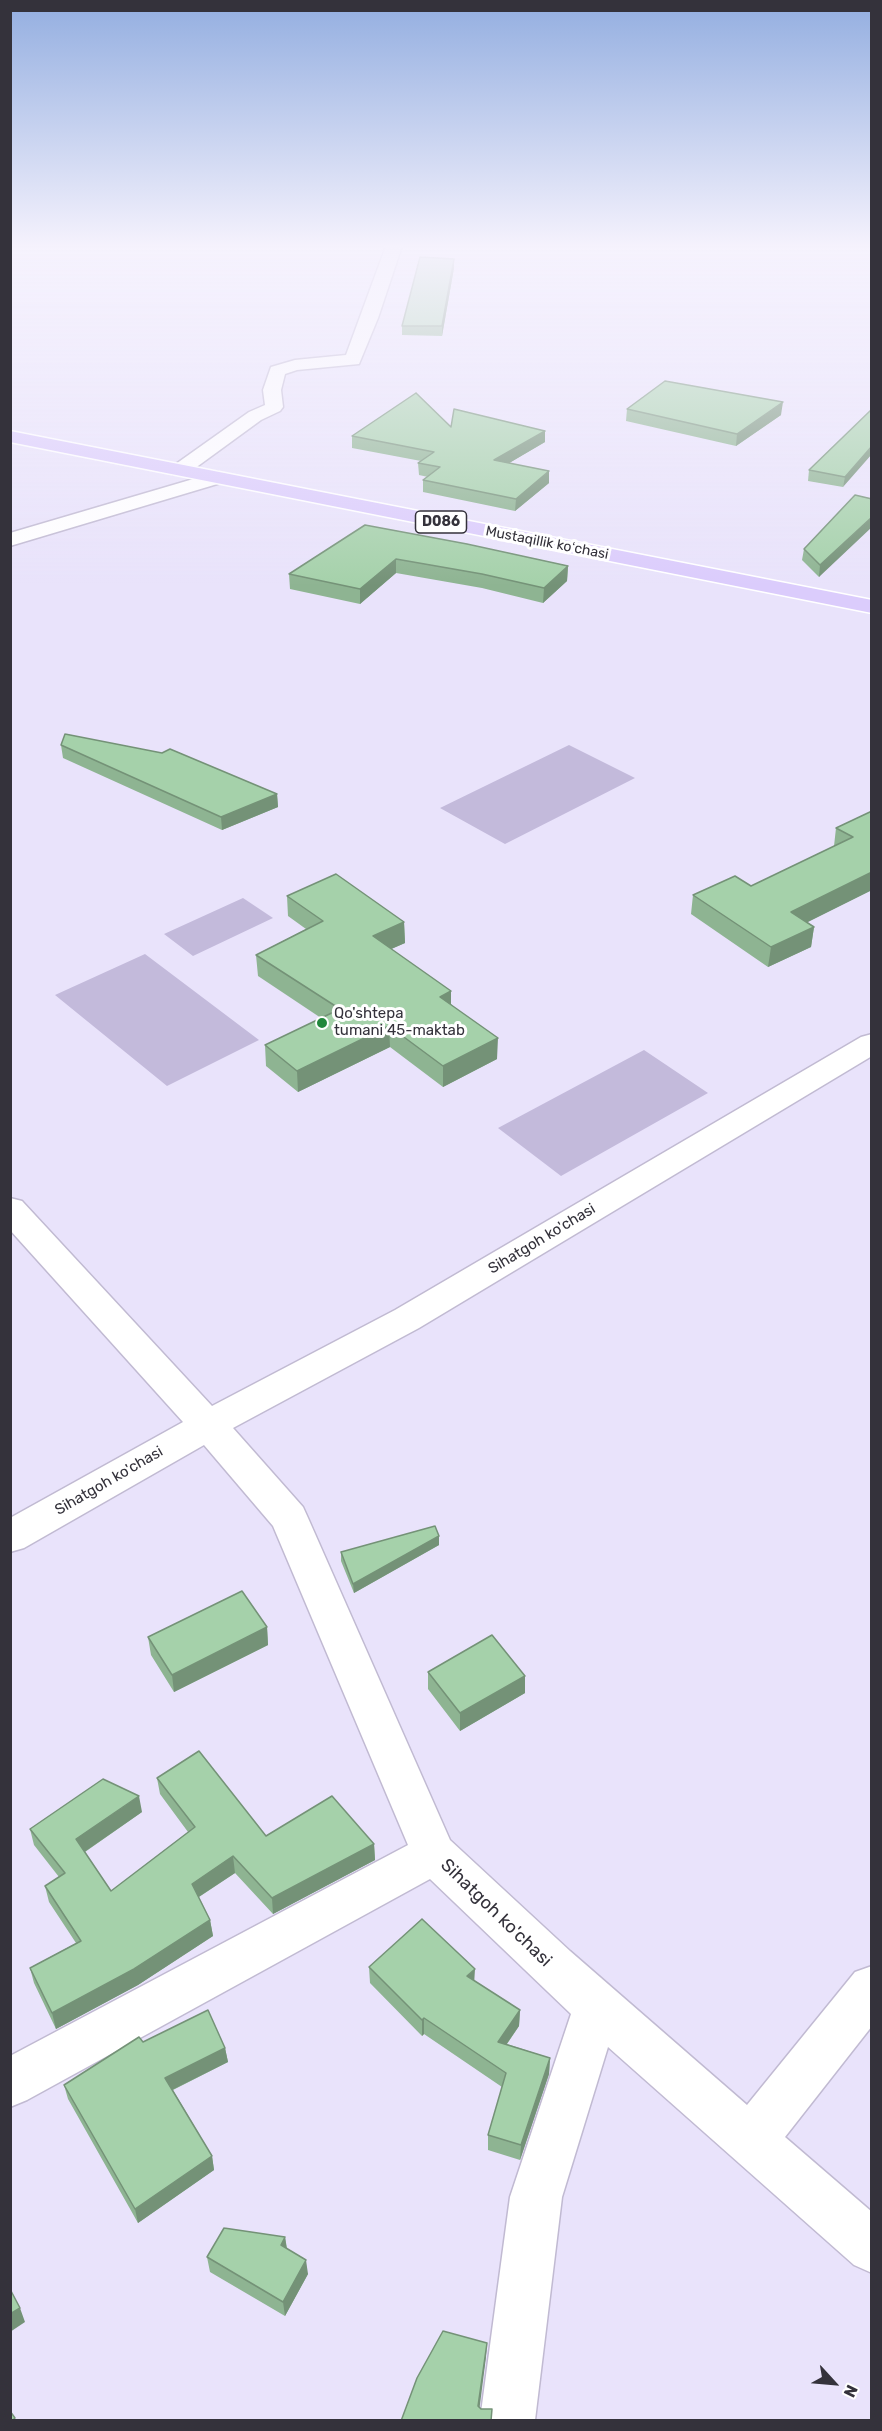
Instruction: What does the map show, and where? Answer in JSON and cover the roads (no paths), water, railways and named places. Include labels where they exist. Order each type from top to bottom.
[{"type":"main road","name":"Mustaqillik koʻchasi","points":[[10,436],[872,607]]},
{"type":"street","points":[[180,470],[255,416],[274,407],[272,390],[277,371],[295,364],[353,359]]},
{"type":"street","points":[[10,540],[217,478]]},
{"type":"street","name":"Sihatgoh ko'chasi","points":[[10,1537],[208,1425],[407,1319],[862,1058]]},
{"type":"street","name":"Sihatgoh ko'chasi","points":[[10,1209],[208,1425],[289,1518],[434,1854],[597,2007],[872,2247]]},
{"type":"street","points":[[10,2083],[434,1854]]},
{"type":"street","points":[[750,2141],[872,1988]]},
{"type":"street","points":[[507,2421],[536,2198],[597,2007]]},
{"type":"place","name":"Qo'shtepa tumani 45-maktab","points":[[322,1023]]}]
